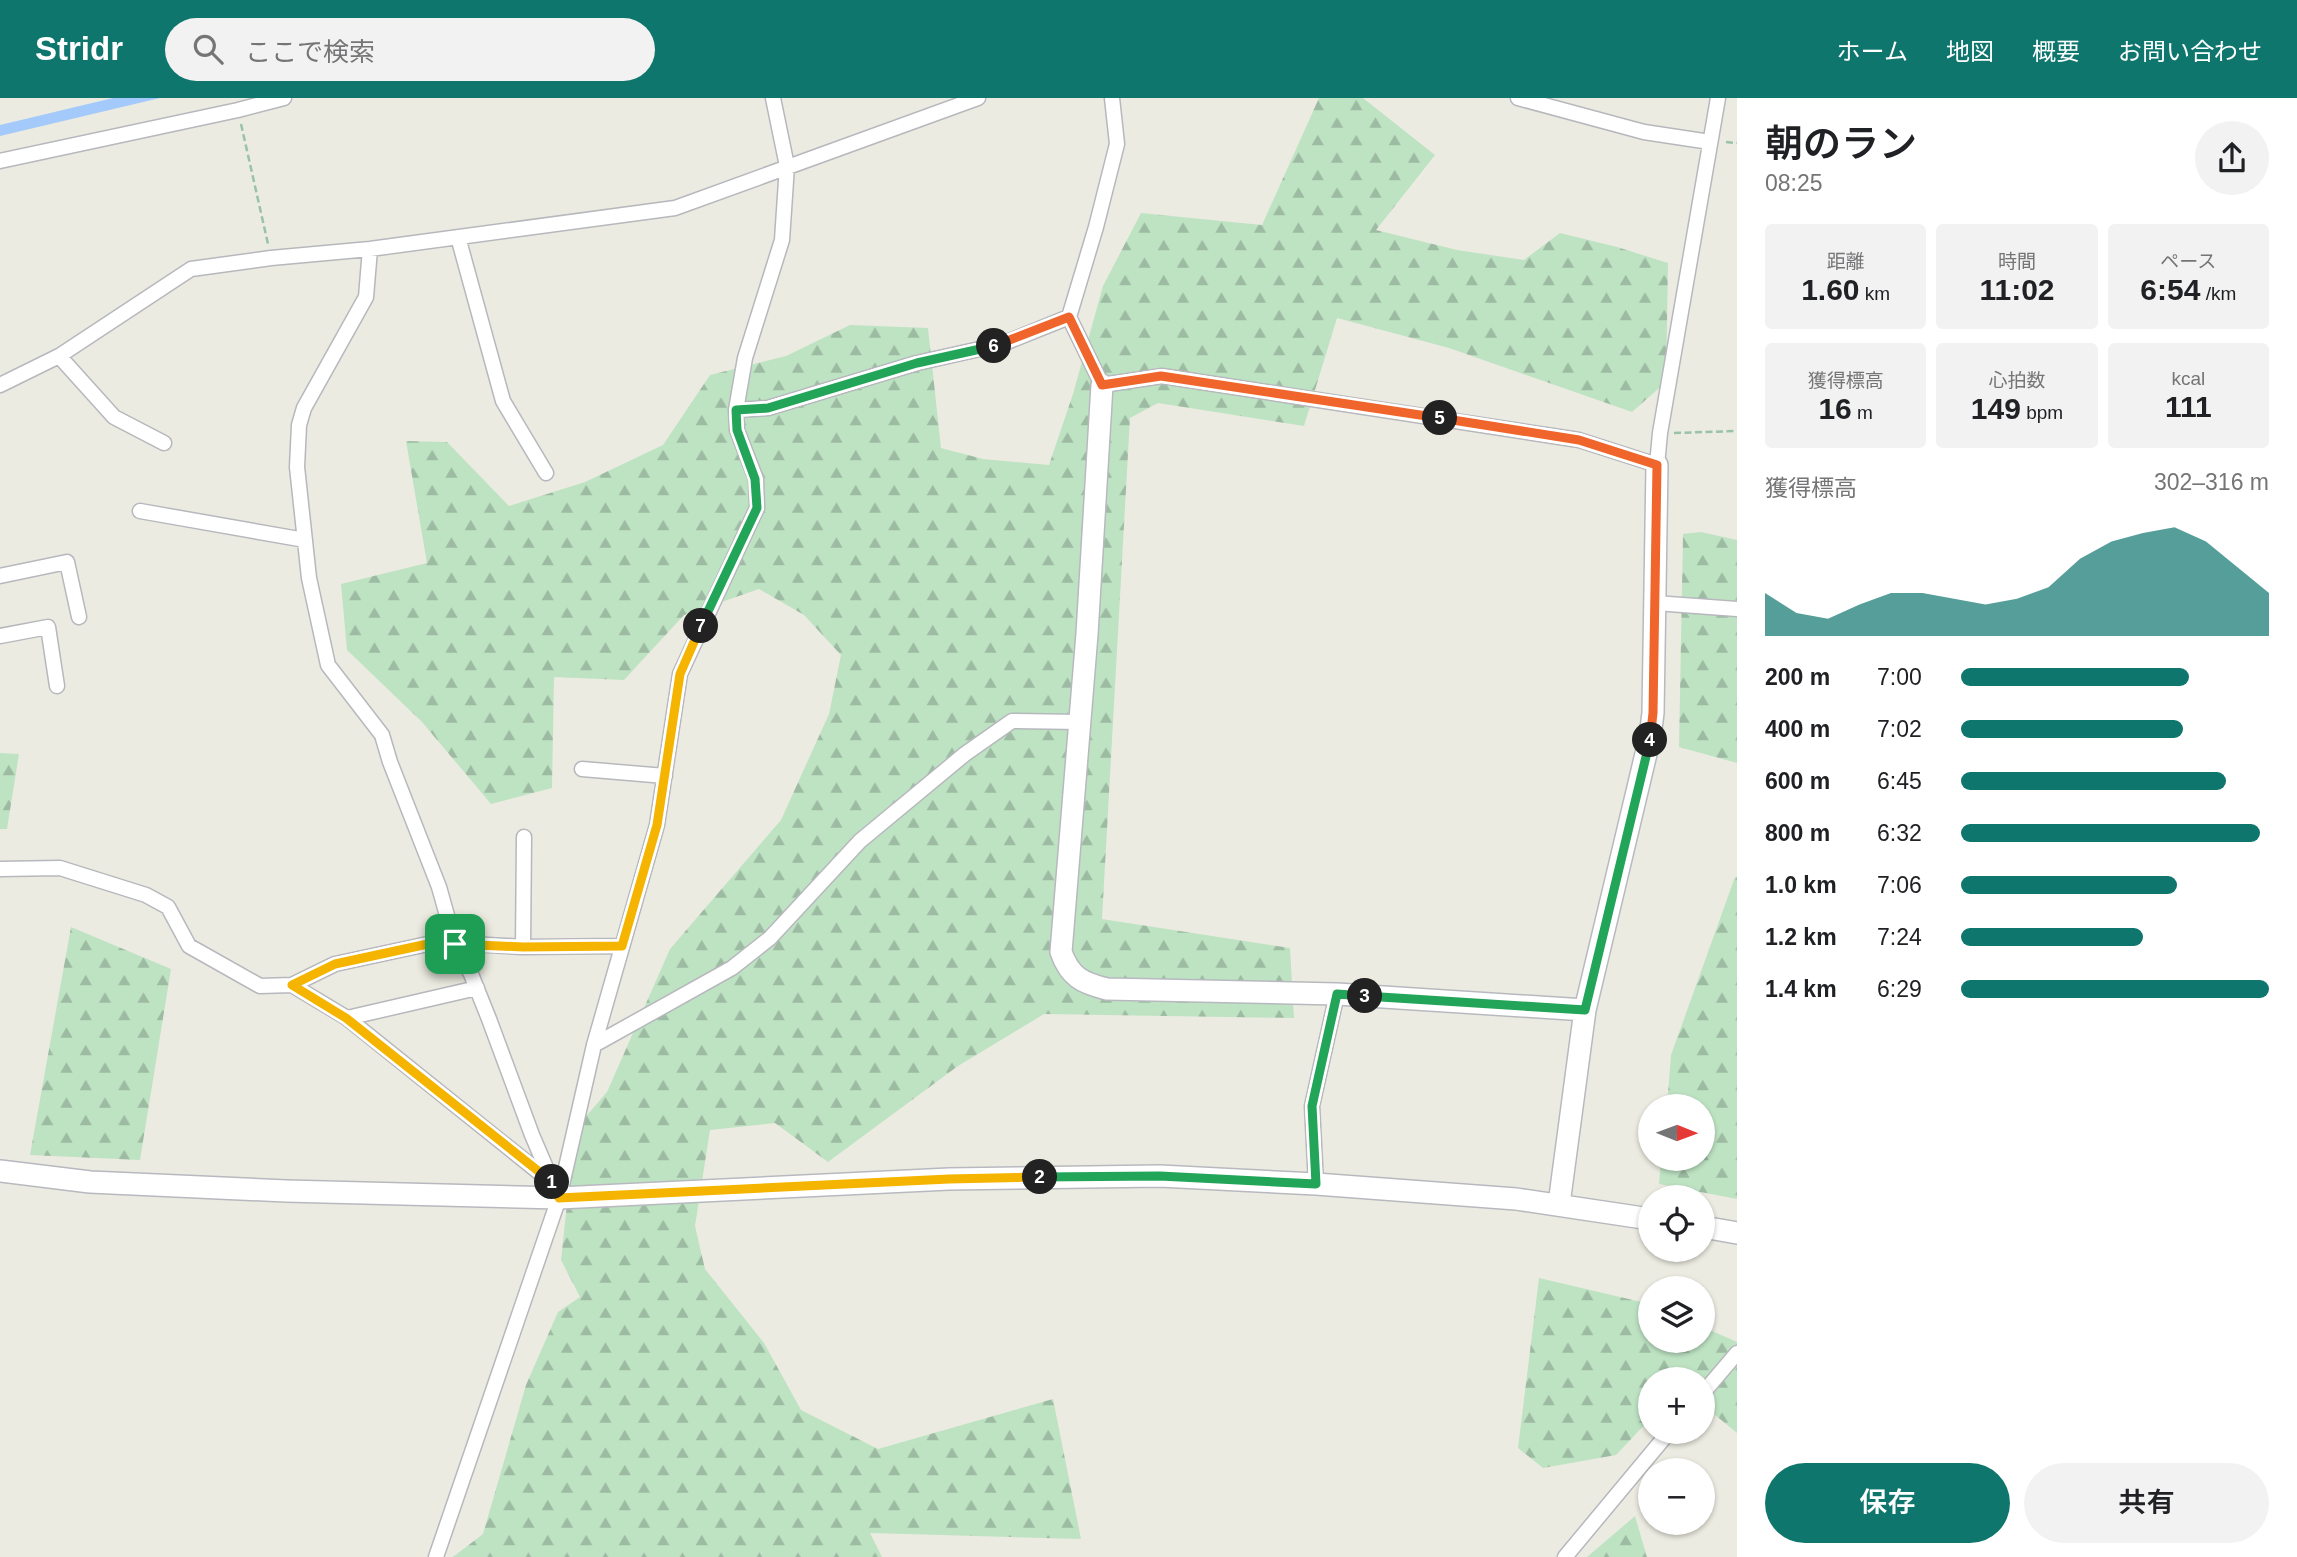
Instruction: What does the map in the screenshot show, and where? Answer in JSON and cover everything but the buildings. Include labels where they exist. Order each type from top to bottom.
[{"type":"street","points":[[0,161],[284,98]]},
{"type":"street","points":[[436,1557],[555,1190],[657,825],[680,674],[757,508],[755,479],[737,430],[736,410],[745,358],[782,240],[787,166],[773,98]]},
{"type":"street","points":[[0,385],[59,356],[191,269],[579,223],[675,208],[978,98]]},
{"type":"street","points":[[1112,98],[1117,144],[1069,317],[1102,385],[1080,722],[1061,952],[1067,968],[1087,984],[1107,989],[1337,994],[1585,1010]]},
{"type":"street","points":[[1518,98],[1644,132],[1710,142]]},
{"type":"street","points":[[1559,1204],[1585,1010],[1650,737],[1653,713],[1657,465],[1660,433],[1718,98]]},
{"type":"street","points":[[458,237],[503,401],[546,473]]},
{"type":"street","points":[[370,249],[366,297],[304,408],[299,425],[297,467],[309,578],[328,666],[382,735],[439,887],[455,944],[477,988],[555,1190]]},
{"type":"street","points":[[736,410],[768,408],[917,363],[1002,344],[1069,317]]},
{"type":"street","points":[[59,356],[114,417],[164,443]]},
{"type":"street","points":[[1102,385],[1161,376],[1579,440],[1657,465]]},
{"type":"street","points":[[140,511],[305,540]]},
{"type":"street","points":[[0,576],[67,562],[79,617]]},
{"type":"street","points":[[1655,603],[1737,608]]},
{"type":"street","points":[[0,636],[48,626],[57,686]]},
{"type":"street","points":[[594,1045],[732,968],[770,938],[860,841],[965,754],[1012,721],[1080,722]]},
{"type":"street","points":[[582,769],[665,776]]},
{"type":"street","points":[[523,947],[524,837]]},
{"type":"street","points":[[0,869],[60,868],[146,895],[169,907],[189,947],[260,986],[292,985],[335,964],[437,942],[523,947],[622,946]]},
{"type":"street","points":[[292,985],[346,1018],[555,1190]]},
{"type":"street","points":[[346,1018],[477,988]]},
{"type":"street","points":[[1316,1184],[1312,1106],[1337,994]]},
{"type":"street","points":[[0,1171],[90,1182],[286,1191],[555,1190],[1160,1176],[1516,1199],[1638,1217]]},
{"type":"street","points":[[1715,1229],[1737,1233]]},
{"type":"street","points":[[1715,1378],[1737,1353]]},
{"type":"street","points":[[1565,1557],[1659,1444]]},
{"type":"path","points":[[238,110],[271,258]]},
{"type":"path","points":[[1660,433],[1737,431]]},
{"type":"green space","points":[[1319,98],[1363,98],[1435,155],[1376,230],[1457,250],[1524,260],[1560,233],[1668,263],[1666,382],[1632,412],[1449,348],[1337,318],[1304,426],[1158,403],[1130,418],[1102,919],[1290,948],[1294,1018],[1044,1014],[958,1066],[828,1162],[775,1123],[710,1130],[695,1226],[705,1269],[764,1343],[801,1410],[878,1449],[1053,1399],[1081,1539],[870,1533],[882,1557],[453,1557],[483,1534],[526,1385],[558,1312],[580,1297],[561,1260],[575,1129],[607,1092],[670,949],[781,820],[829,714],[841,655],[804,615],[759,589],[684,615],[624,680],[554,677],[552,788],[491,804],[422,722],[347,650],[341,584],[427,563],[406,441],[447,442],[509,506],[585,482],[663,445],[710,375],[786,356],[850,325],[928,328],[941,448],[983,459],[1049,465],[1073,394],[1103,286],[1141,213],[1262,225]]},
{"type":"green space","points":[[1701,532],[1737,540],[1737,763],[1679,747],[1683,534]]},
{"type":"green space","points":[[0,753],[19,754],[7,829],[0,829]]},
{"type":"green space","points":[[1737,877],[1737,1199],[1715,1195],[1715,1185],[1659,1184],[1660,1171],[1715,1171],[1715,1094],[1668,1094],[1671,1055]]},
{"type":"green space","points":[[71,927],[171,969],[140,1160],[30,1155]]},
{"type":"green space","points":[[1539,1278],[1638,1301],[1638,1353],[1715,1353],[1715,1332],[1737,1342],[1737,1433],[1715,1415],[1715,1367],[1638,1367],[1638,1432],[1616,1455],[1543,1468],[1518,1448]]},
{"type":"green space","points":[[1635,1516],[1638,1535],[1641,1535],[1647,1557],[1587,1557]]},
{"type":"water","points":[[113,98],[160,98],[0,136],[0,125]]},
{"type":"route","points":[[1069,317],[1102,385],[1161,376],[1579,440],[1657,465],[1653,713],[1650,737],[1585,1010],[1337,994],[1312,1106],[1316,1184],[1160,1176],[949,1179],[559,1198],[551,1181],[346,1018],[292,985],[335,964],[437,942],[455,944],[523,947],[622,946],[657,825],[680,674],[757,508],[755,479],[737,430],[736,410],[768,408],[917,363],[1002,344],[1069,317]]}]
